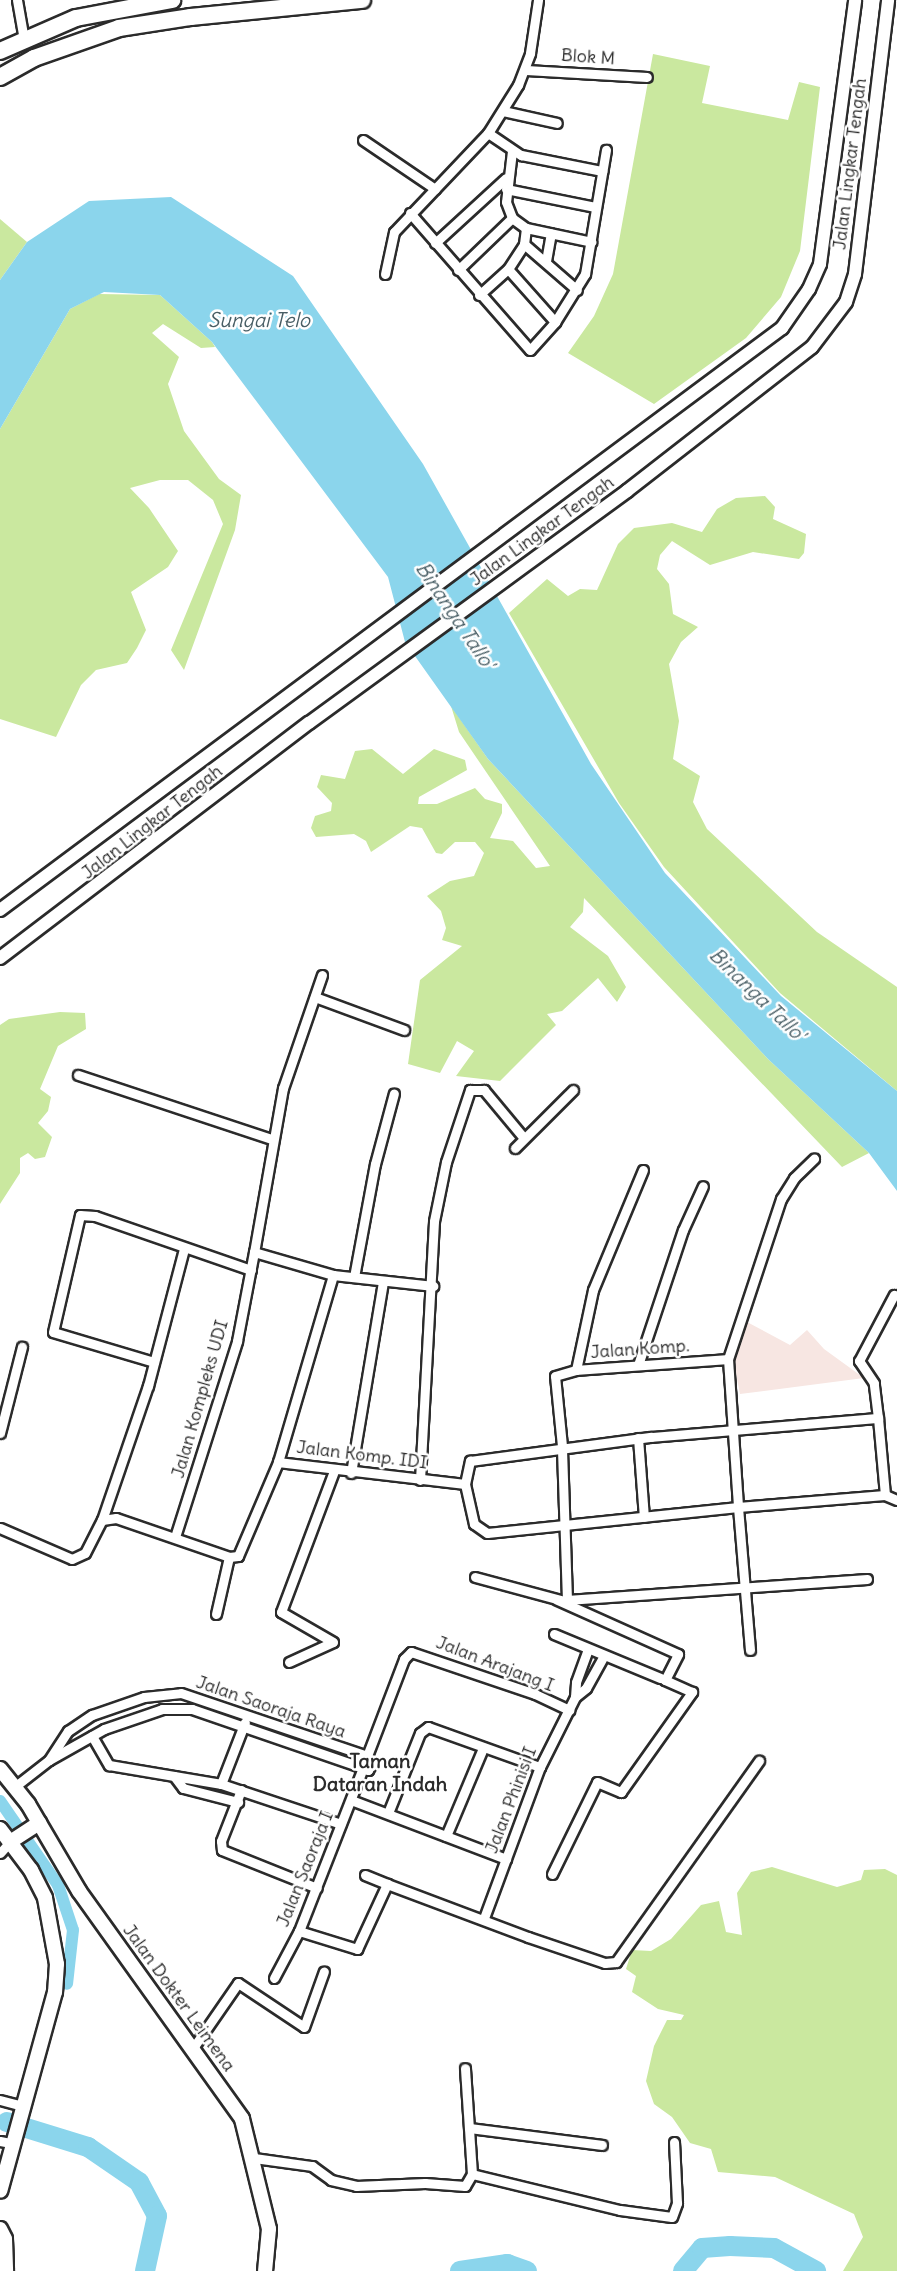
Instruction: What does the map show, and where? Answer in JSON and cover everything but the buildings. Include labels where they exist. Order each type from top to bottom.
[{"type":"highway","points":[[0,51],[24,38],[76,18],[172,0]]},
{"type":"highway","points":[[0,77],[69,44],[119,28],[191,17],[362,0]]},
{"type":"main road","name":"Jalan Lingkar Tengah","points":[[0,910],[364,641],[517,524],[757,350],[782,328],[809,289],[820,264],[855,0]]},
{"type":"main road","name":"Jalan Lingkar Tengah","points":[[0,958],[385,668],[791,368],[831,327],[846,302],[855,274],[888,0]]},
{"type":"main road","name":"Jalan Dokter Leimena","points":[[0,1769],[39,1823],[79,1891],[242,2119],[254,2158],[269,2229],[265,2271]]},
{"type":"main road","points":[[10,1842],[39,1823]]},
{"type":"main road","points":[[0,1829],[31,1870],[45,1898],[57,1964],[55,1992],[23,2106],[5,2142],[0,2191]]},
{"type":"main road","points":[[0,2229],[5,2239],[6,2271]]},
{"type":"street","points":[[17,0],[24,38]]},
{"type":"street","points":[[385,274],[392,236],[410,213],[488,133],[526,70],[538,0]]},
{"type":"street","name":"Blok M","points":[[526,70],[647,77]]},
{"type":"street","points":[[503,111],[556,123]]},
{"type":"street","points":[[488,133],[512,151],[602,171]]},
{"type":"street","points":[[363,140],[435,189]]},
{"type":"street","points":[[410,213],[527,349],[536,346],[577,291],[592,242],[595,207],[606,150]]},
{"type":"street","points":[[512,151],[506,178],[512,218],[526,228],[592,242]]},
{"type":"street","points":[[435,243],[506,178]]},
{"type":"street","points":[[506,189],[595,207]]},
{"type":"street","points":[[458,270],[512,218]]},
{"type":"street","points":[[479,295],[508,269],[524,244],[526,228]]},
{"type":"street","points":[[546,261],[550,233]]},
{"type":"street","points":[[524,244],[546,261],[577,291]]},
{"type":"street","points":[[508,269],[555,322]]},
{"type":"street","name":"Jalan Kompleks UDI","points":[[175,1537],[237,1341],[283,1088],[322,975]]},
{"type":"street","points":[[315,997],[404,1030]]},
{"type":"street","points":[[78,1075],[272,1139]]},
{"type":"street","points":[[420,1479],[438,1198],[461,1108],[470,1090],[484,1090],[523,1137]]},
{"type":"street","points":[[515,1148],[523,1137],[573,1090]]},
{"type":"street","points":[[354,1277],[375,1164],[394,1093]]},
{"type":"street","points":[[750,1650],[728,1359],[781,1199],[794,1178],[814,1159]]},
{"type":"street","points":[[576,1370],[593,1290],[643,1170]]},
{"type":"street","points":[[638,1365],[683,1230],[703,1186]]},
{"type":"street","points":[[154,1362],[53,1332],[77,1219],[80,1215],[95,1216],[184,1249],[251,1269]]},
{"type":"street","points":[[0,1528],[72,1559],[85,1553],[102,1520],[154,1362],[184,1249]]},
{"type":"street","points":[[254,1252],[333,1275],[433,1286]]},
{"type":"street","points":[[278,1462],[333,1275]]},
{"type":"street","points":[[351,1473],[367,1397],[383,1282]]},
{"type":"street","points":[[885,1495],[874,1383],[859,1361],[894,1294]]},
{"type":"street","points":[[0,1433],[22,1347]]},
{"type":"street","name":"Jalan Komp.","points":[[562,1600],[566,1526],[562,1446],[555,1376],[576,1370],[728,1359]]},
{"type":"street","points":[[878,1418],[638,1438],[473,1458],[465,1484],[474,1524],[484,1532],[885,1495],[897,1500]]},
{"type":"street","points":[[638,1438],[644,1517]]},
{"type":"street","name":"Jalan Komp. IDI","points":[[229,1557],[238,1556],[245,1546],[278,1462],[334,1471],[465,1484]]},
{"type":"street","points":[[289,1662],[333,1642],[281,1612],[334,1471]]},
{"type":"street","points":[[102,1520],[116,1518],[229,1557],[216,1614]]},
{"type":"street","points":[[475,1577],[562,1600],[678,1654],[665,1680],[692,1692],[621,1791],[597,1782],[552,1874]]},
{"type":"street","points":[[562,1600],[867,1579]]},
{"type":"street","points":[[554,1634],[660,1678]]},
{"type":"street","name":"Jalan Phinisi I","points":[[484,1918],[540,1767],[575,1697],[576,1682],[588,1649]]},
{"type":"street","name":"Jalan Arajang I","points":[[409,1654],[420,1653],[453,1664],[569,1710]]},
{"type":"street","name":"Jalan Saoraja I","points":[[274,1978],[299,1931],[317,1888],[351,1800],[362,1762],[409,1654]]},
{"type":"street","name":"Jalan Phinisi I","points":[[575,1697],[586,1688],[604,1656]]},
{"type":"street","points":[[185,1708],[190,1694]]},
{"type":"street","name":"Jalan Saoraja Raya","points":[[49,1760],[68,1731],[116,1704],[152,1695],[190,1694],[249,1714],[362,1762]]},
{"type":"street","name":"Jalan Saoraja Raya","points":[[13,1788],[49,1760],[92,1736],[124,1720],[162,1709],[185,1708],[362,1762]]},
{"type":"street","points":[[221,1784],[249,1714]]},
{"type":"street","points":[[388,1813],[425,1728],[434,1727],[483,1748],[540,1767]]},
{"type":"street","points":[[92,1736],[109,1765],[221,1784],[341,1824]]},
{"type":"street","points":[[446,1836],[483,1748]]},
{"type":"street","points":[[365,1875],[605,1963],[619,1959],[759,1761]]},
{"type":"street","points":[[174,1776],[183,1788],[238,1802]]},
{"type":"street","points":[[241,1790],[221,1841],[222,1850],[317,1888]]},
{"type":"street","points":[[351,1800],[506,1859]]},
{"type":"street","points":[[0,1852],[10,1842]]},
{"type":"street","points":[[299,1931],[357,1949],[387,1884]]},
{"type":"street","points":[[193,2048],[238,1983],[304,2027],[324,1971]]},
{"type":"street","points":[[254,2158],[312,2166],[331,2180],[356,2186],[425,2183],[465,2186],[472,2174],[465,2068]]},
{"type":"street","points":[[0,2100],[23,2106]]},
{"type":"street","points":[[470,2128],[602,2145]]},
{"type":"street","points":[[472,2174],[620,2210],[672,2217],[677,2203],[674,2142]]},
{"type":"shaded area","points":[[747,1322],[790,1345],[807,1330],[824,1349],[864,1378],[740,1394],[732,1353]]},
{"type":"green space","points":[[653,54],[710,66],[702,103],[788,120],[799,82],[820,87],[800,251],[781,297],[746,338],[654,404],[568,353],[594,316],[613,274]]},
{"type":"green space","points":[[0,219],[27,242],[0,280]]},
{"type":"green space","points":[[99,294],[160,295],[212,342],[215,347],[201,348],[163,324],[152,333],[179,357],[168,384],[184,431],[219,479],[241,495],[235,530],[184,670],[171,650],[223,524],[213,500],[188,480],[160,480],[130,488],[149,508],[178,551],[168,567],[131,592],[146,630],[137,648],[127,663],[96,670],[81,685],[56,737],[0,719],[0,429],[70,309]]},
{"type":"green space","points":[[765,496],[775,507],[773,519],[806,534],[804,553],[799,559],[753,552],[710,565],[672,541],[660,555],[657,569],[669,584],[673,614],[698,627],[681,642],[669,664],[679,721],[673,759],[700,776],[693,802],[707,829],[817,932],[897,987],[897,1091],[780,993],[664,867],[619,803],[509,613],[547,579],[568,596],[580,589],[597,590],[618,544],[634,528],[672,523],[702,532],[717,509],[736,498]]},
{"type":"green space","points":[[451,706],[488,759],[768,1059],[869,1153],[842,1167],[584,898],[583,912],[570,927],[608,956],[626,987],[617,1002],[598,978],[562,1011],[547,1014],[556,1025],[500,1081],[456,1076],[474,1051],[457,1041],[440,1073],[408,1064],[420,980],[462,946],[442,940],[446,928],[441,911],[427,896],[450,881],[474,876],[484,853],[475,842],[455,842],[442,854],[436,853],[422,828],[410,826],[371,852],[366,841],[354,834],[316,837],[311,828],[315,816],[331,811],[332,803],[317,787],[321,775],[345,779],[355,751],[372,749],[403,774],[434,749],[465,760],[467,770],[419,797],[418,804],[437,804],[475,788],[485,799],[502,804],[502,813],[490,838],[513,841],[536,868],[550,866],[459,732]]},
{"type":"green space","points":[[60,1012],[85,1013],[86,1029],[58,1046],[40,1089],[51,1097],[48,1111],[38,1123],[52,1137],[45,1157],[35,1159],[28,1153],[20,1158],[20,1173],[0,1204],[0,1025],[9,1019]]},
{"type":"green space","points":[[772,1867],[837,1887],[861,1880],[864,1870],[885,1869],[897,1875],[897,2271],[843,2271],[863,2237],[854,2214],[775,2177],[718,2172],[711,2149],[690,2143],[672,2117],[654,2104],[646,2081],[654,2046],[667,2020],[681,2020],[684,2015],[658,2009],[632,1992],[636,1976],[626,1969],[632,1950],[651,1951],[671,1939],[701,1905],[719,1901],[726,1932],[742,1935],[737,1893],[751,1872]]},
{"type":"water","points":[[171,197],[293,276],[423,464],[591,764],[665,873],[781,996],[897,1091],[897,1191],[869,1153],[768,1059],[488,759],[405,642],[388,577],[212,342],[160,295],[104,292],[70,309],[0,429],[0,280],[27,242],[89,201]]},
{"type":"waterway","points":[[0,1801],[58,1885],[73,1930],[67,1984]]},
{"type":"waterway","points":[[7,2122],[88,2147],[139,2182],[157,2216],[145,2271]]},
{"type":"waterway","points":[[683,2271],[702,2248],[730,2246],[774,2248],[816,2271]]},
{"type":"waterway","points":[[460,2271],[507,2264],[527,2271]]},
{"type":"district","name":"Taman Dataran Indah","points":[[380,1772]]},
{"type":"water label","name":"Sungai Telo","points":[[259,319]]},
{"type":"water label","name":"Binanga Tallo'","points":[[456,615]]},
{"type":"water label","name":"Binanga Tallo'","points":[[758,994]]}]
